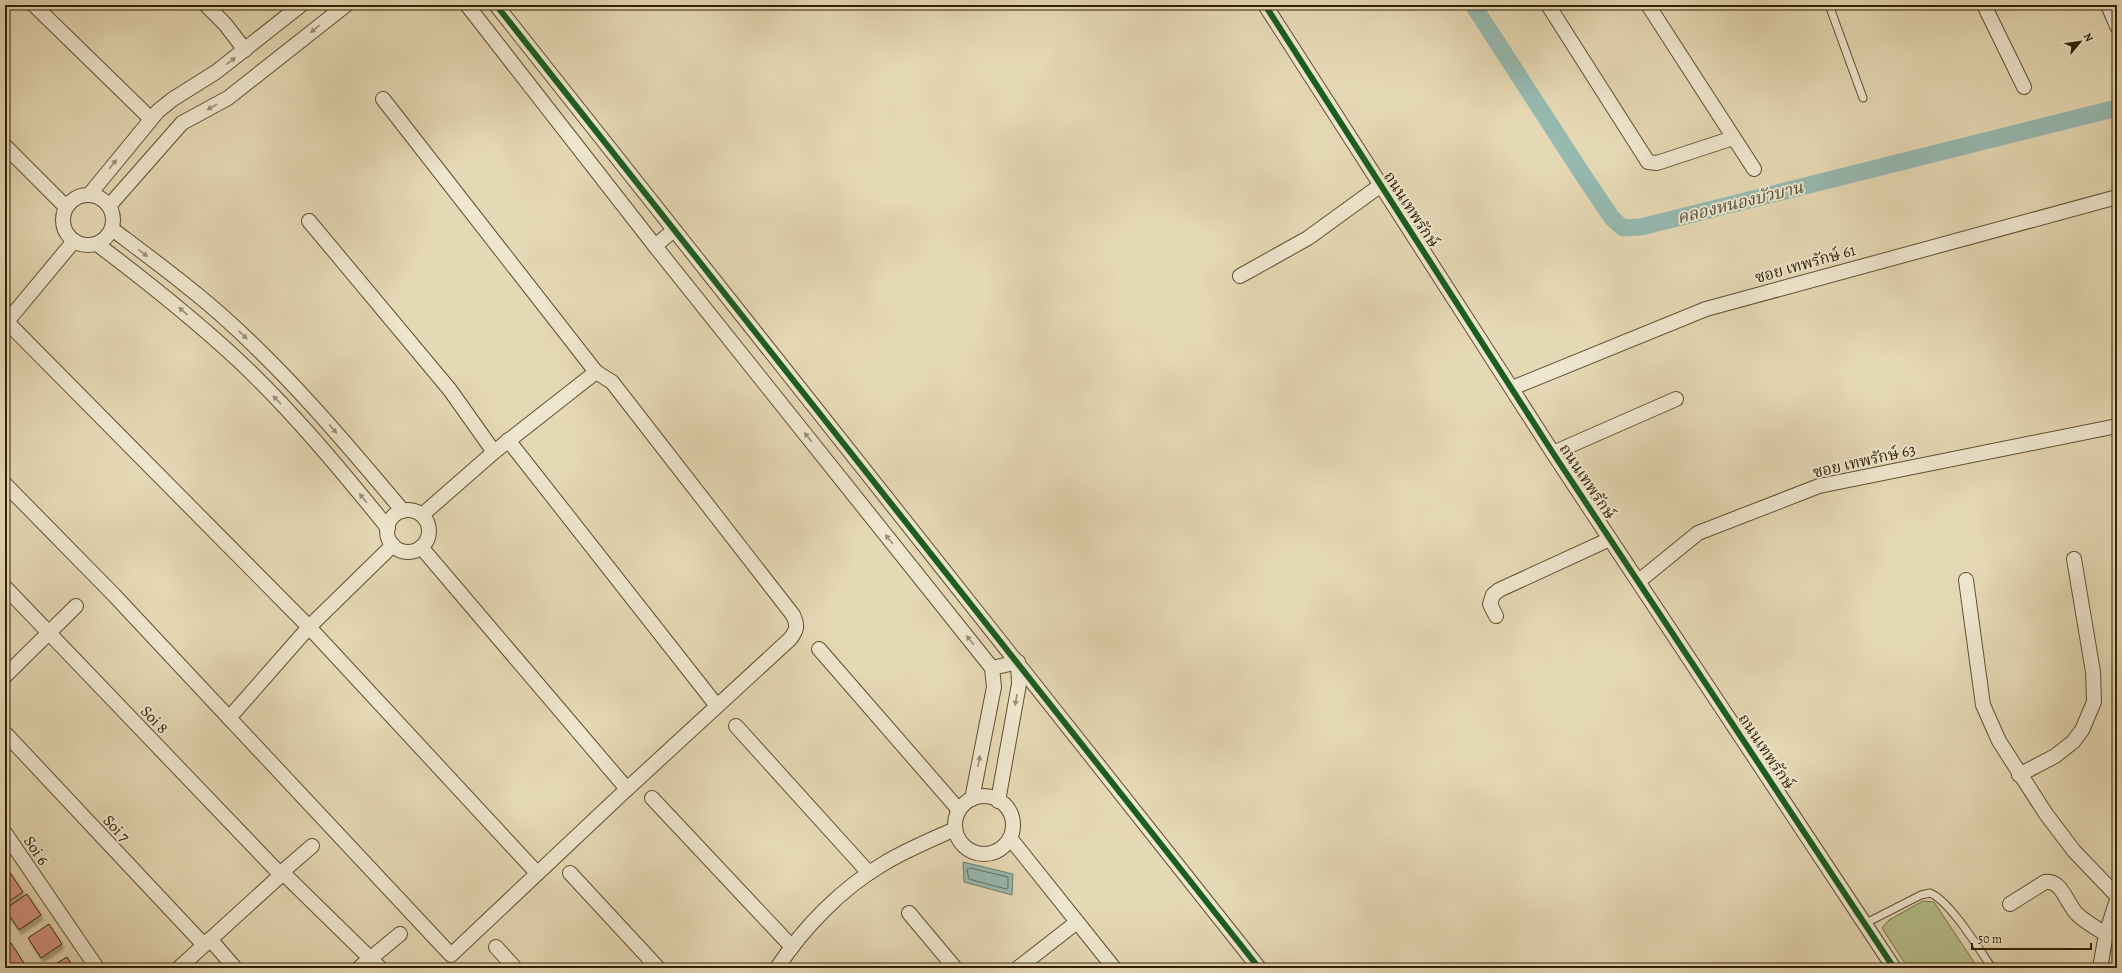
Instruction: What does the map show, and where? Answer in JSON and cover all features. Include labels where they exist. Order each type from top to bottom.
[{"type":"street","points":[[34,5],[151,118]]},
{"type":"street","points":[[206,5],[225,24],[245,50]]},
{"type":"street","points":[[89,195],[151,118],[173,99],[200,84],[301,5]]},
{"type":"street","points":[[109,206],[182,123],[228,98],[346,5]]},
{"type":"street","points":[[467,5],[498,47],[655,246],[992,668],[994,687],[972,799]]},
{"type":"street","points":[[496,5],[517,34],[1018,662],[1259,968]]},
{"type":"street","name":"ถนนเทพรักษ์","points":[[1265,5],[1610,539],[1894,968]]},
{"type":"street","points":[[1548,5],[1648,162],[1657,163],[1733,138]]},
{"type":"street","points":[[1648,5],[1754,169]]},
{"type":"street","points":[[1984,5],[2024,87]]},
{"type":"street","points":[[2108,5],[2117,26]]},
{"type":"street","points":[[498,47],[517,34]]},
{"type":"street","points":[[5,484],[114,595],[451,955],[627,789],[790,640],[796,632],[797,624],[794,615],[612,382],[596,372],[383,99]]},
{"type":"street","points":[[5,146],[66,207]]},
{"type":"street","points":[[1240,276],[1308,238],[1381,185]]},
{"type":"street","points":[[89,195],[100,198],[109,206],[113,221],[112,229],[108,235],[97,244],[89,245],[74,241],[65,229],[63,214],[66,207],[76,198],[89,195]]},
{"type":"street","name":"ซอย เทพรักษ์ 61","points":[[1512,388],[1706,309],[2117,197]]},
{"type":"street","points":[[309,221],[450,390],[494,452]]},
{"type":"street","points":[[112,229],[219,313],[243,336],[318,411],[403,510]]},
{"type":"street","points":[[655,246],[674,230]]},
{"type":"street","points":[[74,241],[6,322],[309,627],[538,873]]},
{"type":"street","points":[[97,244],[163,295],[240,362],[331,457],[388,528]]},
{"type":"street","points":[[422,515],[508,440],[596,372]]},
{"type":"street","points":[[1554,453],[1676,398]]},
{"type":"street","name":"ซอย เทพรักษ์ 63","points":[[1639,581],[1698,534],[1819,486],[2117,426]]},
{"type":"street","points":[[508,440],[717,706]]},
{"type":"street","points":[[403,510],[410,510],[422,515],[429,531],[428,537],[421,547],[410,552],[404,551],[393,545],[388,534],[388,528],[393,517],[403,510]]},
{"type":"street","points":[[1496,616],[1490,604],[1493,595],[1499,590],[1610,539]]},
{"type":"street","points":[[229,718],[309,627],[393,545]]},
{"type":"street","points":[[421,547],[627,789]]},
{"type":"street","points":[[2019,775],[2055,756],[2073,742],[2082,730],[2094,702],[2092,672],[2074,559]]},
{"type":"street","points":[[1966,580],[1983,705],[1999,741],[2019,775],[2074,851],[2117,896]]},
{"type":"street","name":"Soi 8","points":[[5,587],[281,873],[380,968]]},
{"type":"street","points":[[5,676],[76,606]]},
{"type":"street","points":[[819,649],[959,810]]},
{"type":"street","points":[[992,668],[1018,662]]},
{"type":"street","points":[[998,801],[1019,684],[1018,662]]},
{"type":"street","points":[[736,726],[869,873]]},
{"type":"street","name":"Soi 7","points":[[5,733],[207,942],[235,968]]},
{"type":"street","points":[[984,796],[998,801],[1009,812],[1012,820],[1010,838],[1004,846],[997,851],[979,854],[963,846],[958,838],[955,829],[955,819],[959,810],[972,799],[984,796]]},
{"type":"street","points":[[652,798],[792,947]]},
{"type":"street","points":[[777,968],[792,947],[826,909],[869,873],[905,852],[955,829]]},
{"type":"street","name":"Soi 6","points":[[5,833],[97,968]]},
{"type":"street","points":[[1010,838],[1114,968]]},
{"type":"street","points":[[179,968],[312,846]]},
{"type":"street","points":[[570,873],[658,968]]},
{"type":"street","points":[[2010,904],[2045,882],[2051,881],[2058,885],[2076,913],[2088,924],[2106,934]]},
{"type":"street","points":[[2100,968],[2106,934],[2117,900]]},
{"type":"street","points":[[909,913],[955,968]]},
{"type":"street","points":[[1018,968],[1077,922]]},
{"type":"street","points":[[359,968],[370,957],[400,934]]},
{"type":"street","points":[[496,947],[515,968]]},
{"type":"lane","points":[[1829,5],[1863,98]]},
{"type":"lane","points":[[1866,924],[1921,895],[1930,893],[1941,899],[1950,909],[1992,968]]},
{"type":"green space","points":[[1923,901],[1934,902],[1978,968],[1908,968],[1882,928],[1889,920]]},
{"type":"water","points":[[963,862],[1013,874],[1012,895],[964,882]]},
{"type":"building","points":[[9,871],[23,892],[5,904],[5,874]]},
{"type":"building","points":[[27,894],[41,915],[19,930],[5,909]]},
{"type":"building","points":[[49,924],[62,944],[41,958],[28,938]]},
{"type":"building","points":[[11,943],[27,968],[5,968],[5,947]]},
{"type":"building","points":[[67,957],[74,968],[49,968]]},
{"type":"waterway","name":"คลองหนองบัวบาน","points":[[1473,5],[1585,178],[1612,218],[1623,228],[1641,227],[2117,108]]},
{"type":"cycle path","points":[[496,5],[1259,968]]},
{"type":"cycle path","points":[[1265,5],[1553,453],[1894,968]]}]
